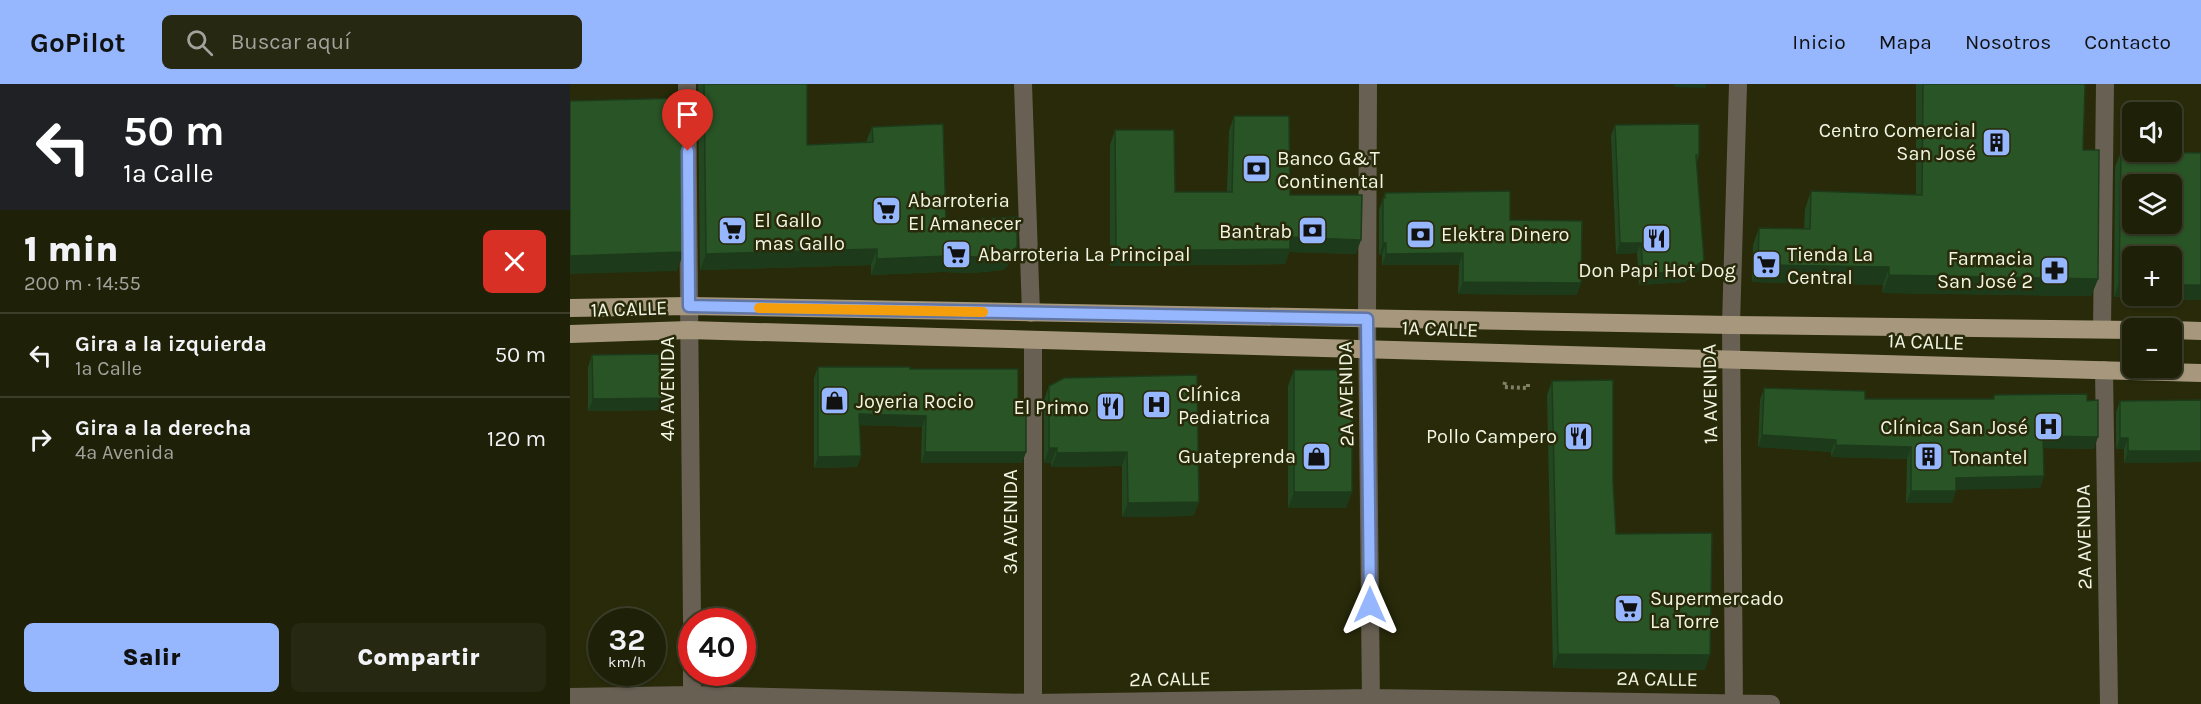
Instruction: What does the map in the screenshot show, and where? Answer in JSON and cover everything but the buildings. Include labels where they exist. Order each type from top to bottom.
[{"type":"main road","name":"1A CALLE","points":[[570,308],[689,306],[1731,326],[2122,330]]},
{"type":"main road","name":"1A CALLE","points":[[570,334],[689,330],[2201,373]]},
{"type":"main road","points":[[2182,330],[2201,331]]},
{"type":"street","name":"4A AVENIDA","points":[[687,84],[692,608]]},
{"type":"street","points":[[1023,84],[1031,313]]},
{"type":"street","name":"2A AVENIDA","points":[[1368,84],[1367,319],[1371,701]]},
{"type":"street","name":"1A AVENIDA","points":[[1734,703],[1731,326],[1738,84]]},
{"type":"street","points":[[2102,329],[2105,84]]},
{"type":"street","name":"3A AVENIDA","points":[[1033,340],[1033,704]]},
{"type":"street","name":"2A AVENIDA","points":[[2104,370],[2109,704]]},
{"type":"street","name":"2A CALLE","points":[[570,698],[1033,704],[1371,701],[1771,704]]},
{"type":"slow traffic","points":[[759,308],[983,312]]},
{"type":"place","name":"Centro Comercial San José","points":[[1997,142]]},
{"type":"place","name":"Banco G&T Continental","points":[[1256,169]]},
{"type":"place","name":"Abarroteria El Amanecer","points":[[887,211]]},
{"type":"place","name":"El Gallo mas Gallo","points":[[733,231]]},
{"type":"place","name":"Bantrab","points":[[1313,231]]},
{"type":"place","name":"Elektra Dinero","points":[[1420,234]]},
{"type":"place","name":"Don Papi Hot Dog","points":[[1657,239]]},
{"type":"place","name":"Abarroteria La Principal","points":[[957,254]]},
{"type":"place","name":"Tienda La Central","points":[[1766,265]]},
{"type":"place","name":"Farmacia San José 2","points":[[2054,270]]},
{"type":"place","name":"Joyeria Rocio","points":[[835,401]]},
{"type":"place","name":"Clínica Pediatrica","points":[[1157,405]]},
{"type":"place","name":"El Primo","points":[[1110,407]]},
{"type":"place","name":"Clínica San José","points":[[2049,427]]},
{"type":"place","name":"Pollo Campero","points":[[1578,436]]},
{"type":"place","name":"Guateprenda","points":[[1317,456]]},
{"type":"place","name":"Tonantel","points":[[1929,457]]},
{"type":"place","name":"Supermercado La Torre","points":[[1629,609]]},
{"type":"route","points":[[688,151],[689,306],[1367,319],[1370,605]]}]
